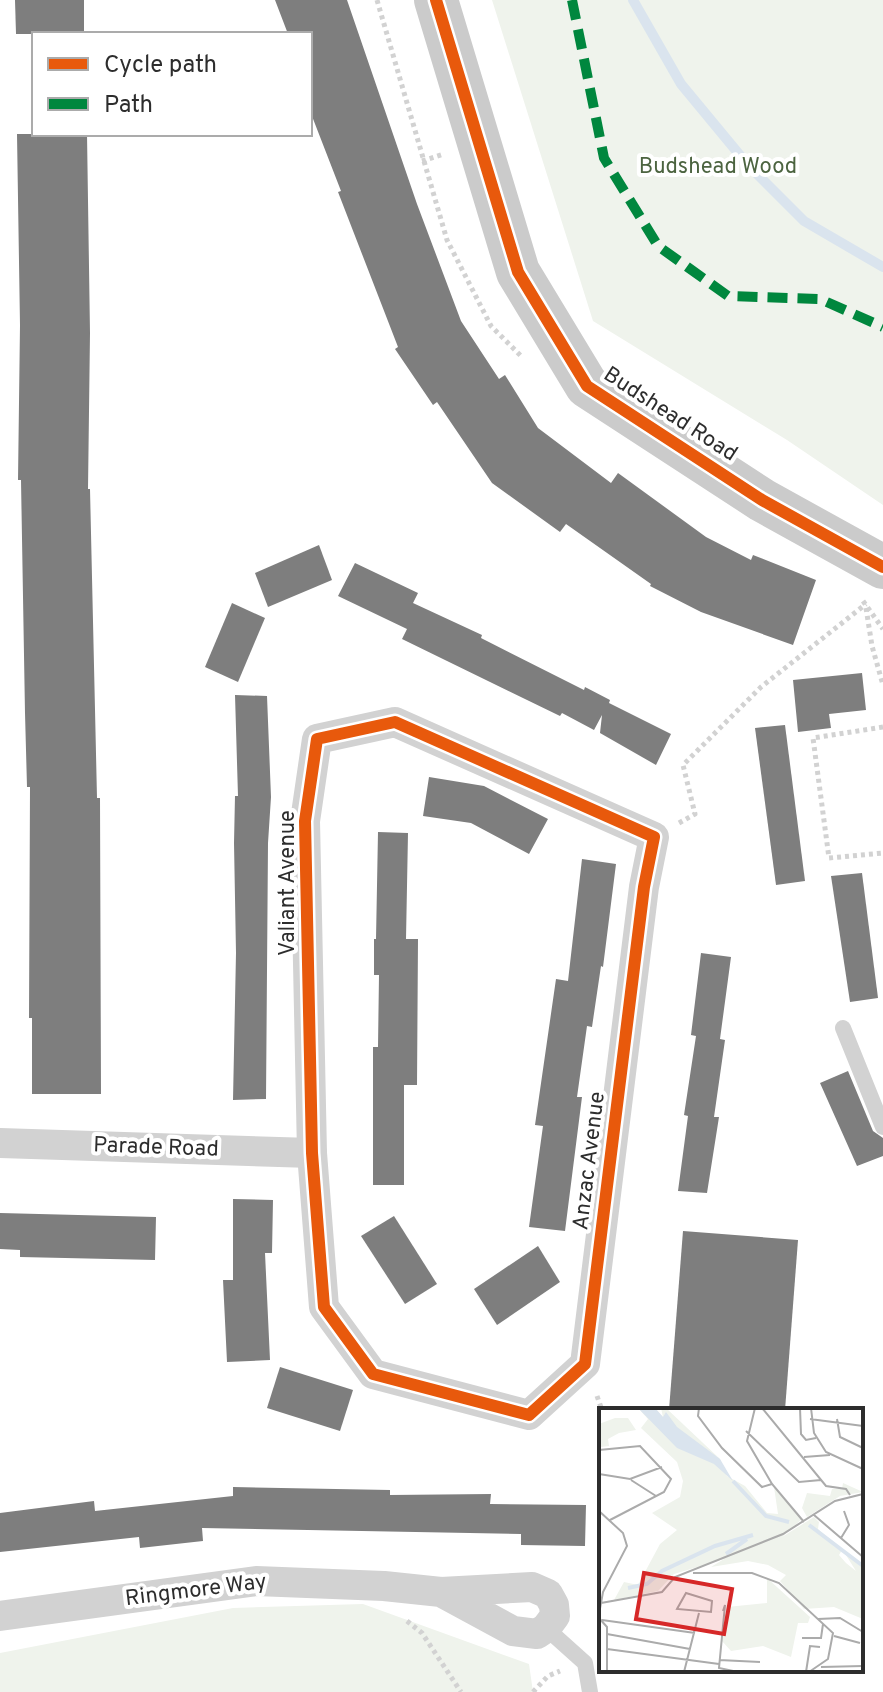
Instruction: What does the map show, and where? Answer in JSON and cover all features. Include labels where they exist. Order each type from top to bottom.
[{"type":"street","name":"Budshead Road","points":[[436,0],[518,272],[587,386],[762,500],[874,585]]},
{"type":"street","name":"Valiant Avenue","points":[[312,1153],[305,821],[317,739],[395,722],[654,837]]},
{"type":"street","name":"Anzac Avenue","points":[[312,1153],[324,1307],[373,1374],[529,1415],[585,1364],[644,887],[654,837]]},
{"type":"street","name":"Parade Road","points":[[0,1143],[312,1153]]},
{"type":"street","name":"Ringmore Way","points":[[0,1616],[256,1581],[384,1586],[441,1592],[532,1587],[548,1594],[555,1616],[537,1634],[513,1631],[441,1592]]},
{"type":"lane","points":[[843,1028],[883,1127]]},
{"type":"lane","points":[[546,1628],[585,1663],[590,1692]]},
{"type":"path","points":[[377,0],[447,240]]},
{"type":"path","points":[[874,585],[883,629]]},
{"type":"path","points":[[874,585],[872,646],[883,685]]},
{"type":"path","points":[[654,837],[695,814],[683,765],[761,687],[874,585]]},
{"type":"path","points":[[883,727],[813,738],[829,858],[883,853]]},
{"type":"path","points":[[384,1586],[389,1606],[422,1633],[461,1692]]},
{"type":"green space","name":"Budshead Wood","points":[[492,0],[883,0],[883,505],[787,440],[593,321]]},
{"type":"green space","points":[[363,1604],[529,1664],[533,1692],[0,1692],[0,1653],[233,1608]]},
{"type":"building","points":[[15,0],[84,0],[84,32],[16,34]]},
{"type":"building","points":[[275,0],[347,0],[461,321],[499,379],[505,375],[538,428],[611,483],[618,473],[706,537],[751,560],[753,555],[816,580],[793,645],[701,612],[650,586],[566,524],[560,532],[492,483],[437,402],[433,405],[395,349],[398,347],[312,116],[312,32],[287,32]]},
{"type":"building","points":[[17,134],[87,136],[90,333],[88,489],[97,798],[100,798],[101,1094],[32,1094],[32,1018],[29,1018],[30,787],[27,787],[21,480],[18,480],[20,325]]},
{"type":"building","points":[[319,545],[332,580],[268,607],[255,573]]},
{"type":"building","points":[[355,563],[418,593],[413,603],[482,635],[481,638],[584,690],[585,687],[610,700],[609,703],[671,734],[656,765],[600,733],[602,715],[594,730],[402,639],[407,629],[338,596]]},
{"type":"building","points":[[232,603],[265,618],[238,682],[205,667]]},
{"type":"building","points":[[862,673],[866,710],[829,714],[831,728],[798,732],[793,680]]},
{"type":"building","points":[[235,695],[267,696],[271,797],[266,1099],[233,1100],[236,953],[234,843],[235,796],[238,796]]},
{"type":"building","points":[[785,725],[805,881],[776,885],[755,728]]},
{"type":"building","points":[[429,777],[484,786],[548,819],[529,854],[471,823],[423,816]]},
{"type":"building","points":[[378,832],[408,833],[406,939],[418,939],[417,1085],[404,1085],[404,1185],[373,1185],[373,1047],[378,1047],[379,975],[374,975],[374,939]]},
{"type":"building","points":[[582,859],[616,864],[603,967],[592,1027],[587,1026],[577,1097],[582,1097],[565,1231],[529,1227],[543,1126],[535,1125],[556,979],[568,981]]},
{"type":"building","points":[[862,873],[878,998],[850,1002],[831,876]]},
{"type":"building","points":[[701,953],[731,957],[720,1039],[725,1040],[714,1117],[719,1117],[707,1193],[678,1191],[688,1116],[684,1115],[696,1036],[691,1035]]},
{"type":"building","points":[[848,1071],[873,1131],[883,1138],[883,1156],[857,1166],[820,1083]]},
{"type":"building","points":[[233,1199],[273,1200],[272,1253],[265,1253],[270,1360],[227,1362],[223,1280],[233,1280]]},
{"type":"building","points":[[0,1213],[156,1217],[155,1260],[20,1257],[20,1250],[0,1249]]},
{"type":"building","points":[[394,1216],[437,1284],[405,1304],[361,1236]]},
{"type":"building","points":[[683,1231],[798,1240],[785,1408],[669,1408]]},
{"type":"building","points":[[538,1246],[560,1282],[497,1325],[474,1289]]},
{"type":"building","points":[[280,1367],[353,1390],[340,1431],[267,1408]]},
{"type":"building","points":[[233,1487],[390,1490],[390,1495],[491,1494],[490,1504],[586,1505],[585,1546],[521,1545],[521,1534],[202,1528],[203,1541],[140,1548],[139,1537],[0,1552],[0,1513],[94,1501],[95,1511],[233,1496]]},
{"type":"waterway","points":[[633,0],[681,84],[748,165],[804,221],[883,267]]},
{"type":"marked path","points":[[572,0],[604,158],[658,246],[728,296],[820,299],[883,327]]},
{"type":"cycle path","points":[[436,0],[518,272],[587,386],[762,500],[883,567]]},
{"type":"cycle path","points":[[395,722],[654,837],[644,887],[585,1364],[529,1415],[373,1374],[324,1307],[312,1153],[305,821],[317,739],[395,722]]}]
